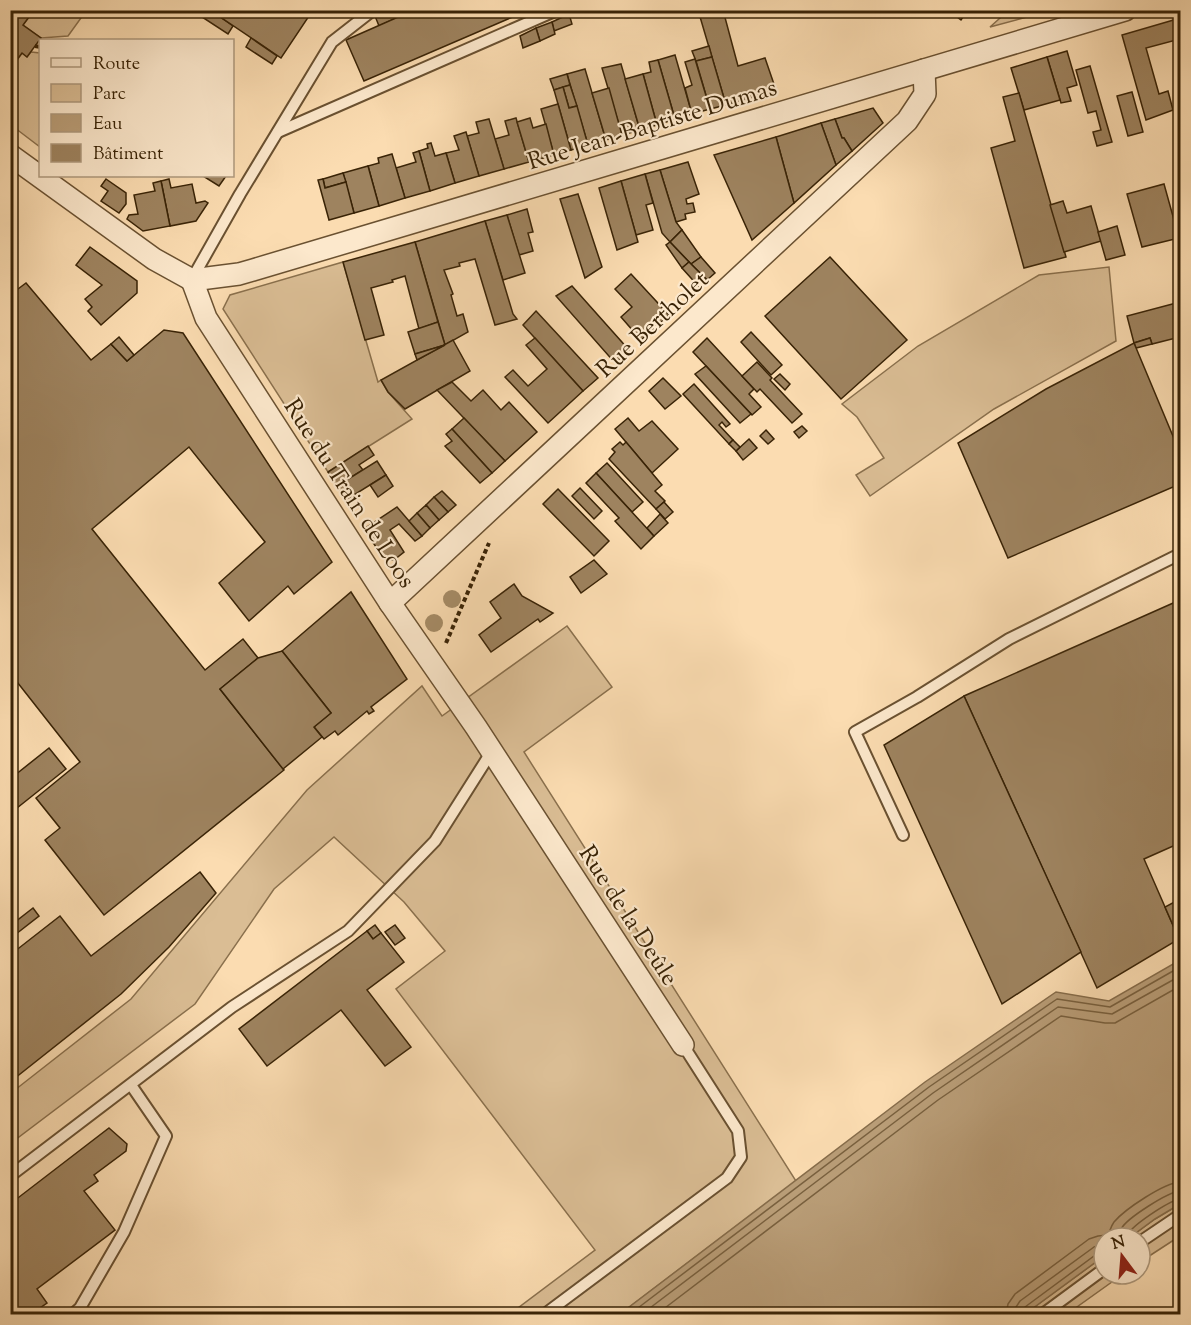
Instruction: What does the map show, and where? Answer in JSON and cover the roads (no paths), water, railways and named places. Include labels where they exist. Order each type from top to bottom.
[{"type":"street","name":"Rue Jean-Baptiste Dumas","points":[[192,280],[253,270],[1125,10]]},
{"type":"street","name":"Rue Bertholet","points":[[390,603],[907,121],[925,94],[924,70]]},
{"type":"street","points":[[10,155],[39,176]]},
{"type":"street","points":[[40,177],[154,259],[192,280]]},
{"type":"street","name":"Rue du Train de Loos","points":[[192,280],[206,318],[390,603],[476,727]]},
{"type":"street","name":"Rue de la Deûle","points":[[476,727],[683,1045]]},
{"type":"lane","points":[[192,280],[332,42],[373,10]]},
{"type":"lane","points":[[278,132],[557,10]]},
{"type":"lane","points":[[903,835],[855,732],[917,697],[1010,639],[1180,554]]},
{"type":"lane","points":[[10,1176],[232,1006],[348,931],[435,841],[492,751]]},
{"type":"lane","name":"Rue de la Deûle","points":[[545,1314],[727,1178],[741,1157],[738,1131],[683,1045]]},
{"type":"lane","points":[[74,1314],[80,1308],[124,1232],[166,1136],[131,1085]]},
{"type":"lane","points":[[1152,1234],[1180,1215]]},
{"type":"lane","points":[[1042,1314],[1092,1278]]},
{"type":"water","points":[[1180,960],[1180,1204],[1145,1226],[1092,1226],[1092,1265],[1025,1314],[620,1314],[925,1082],[1056,992],[1109,1001]]}]
